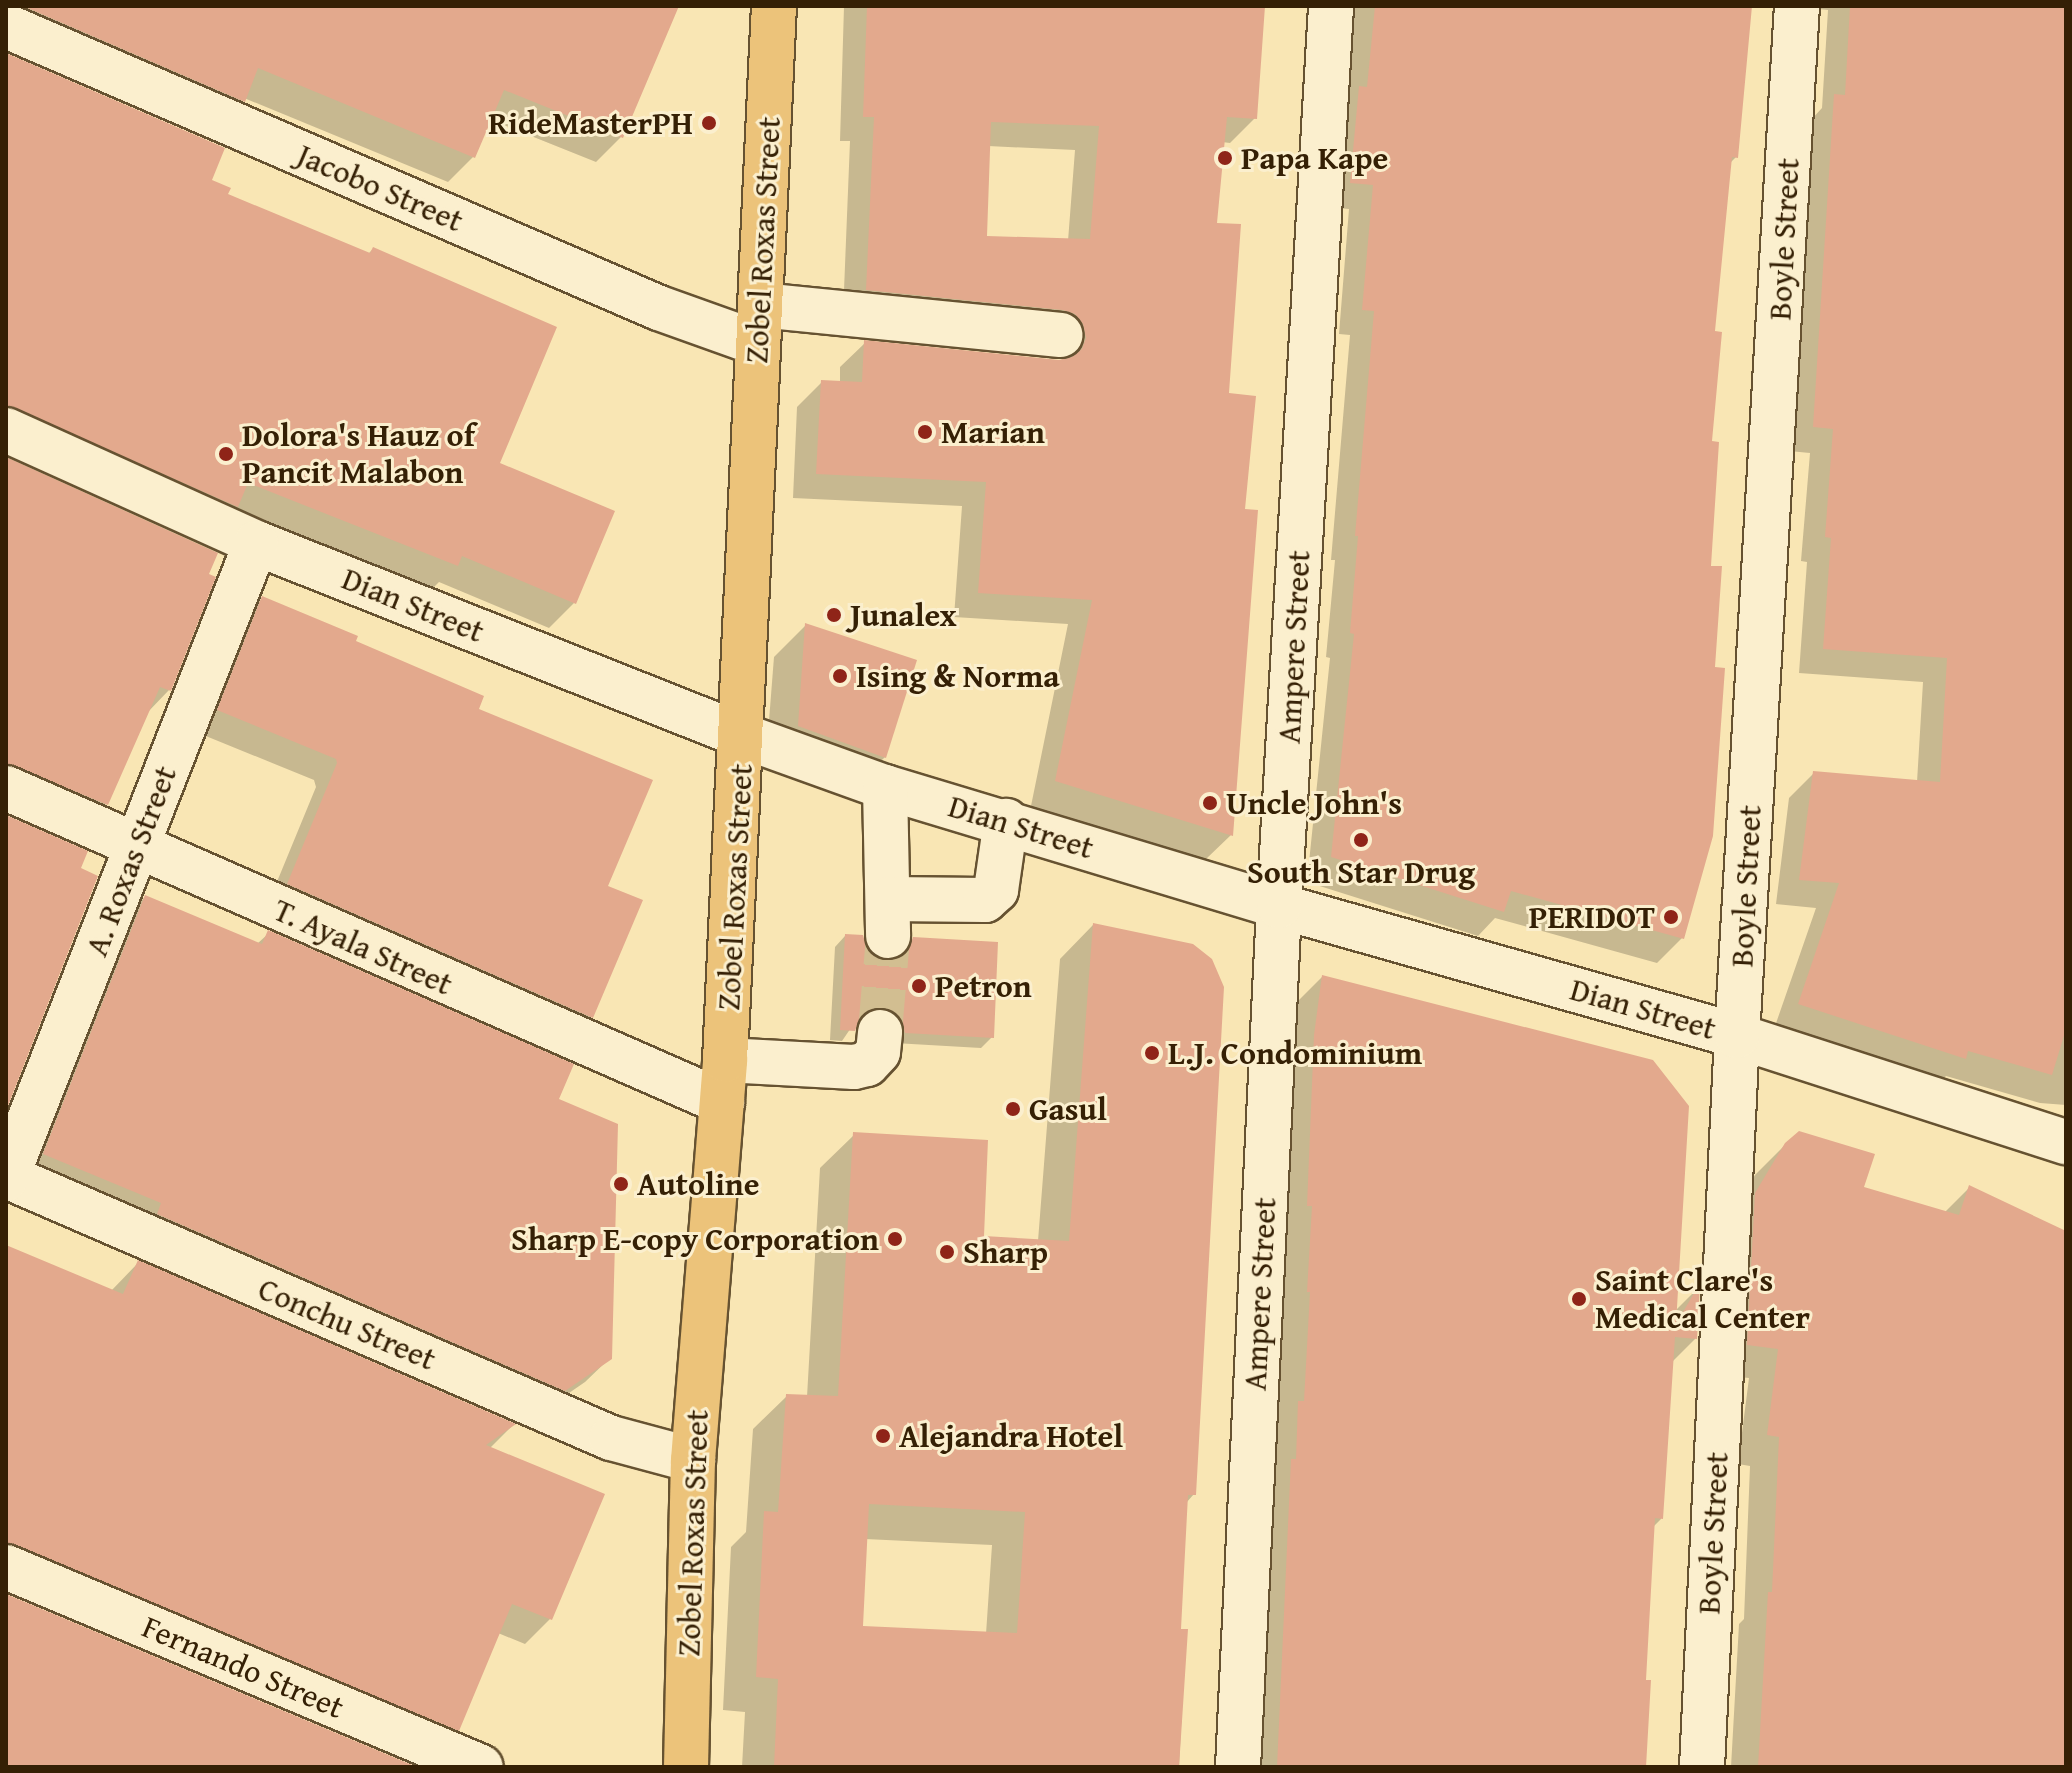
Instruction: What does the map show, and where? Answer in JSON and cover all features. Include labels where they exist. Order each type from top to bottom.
[{"type":"main road","name":"Zobel Roxas Street","points":[[686,1767],[693,1460],[724,1081],[743,736],[774,6]]},
{"type":"street","name":"Ampere Street","points":[[1238,1767],[1279,906],[1331,6]]},
{"type":"street","name":"Boyle Street","points":[[1702,1767],[1737,1036],[1797,6]]},
{"type":"street","name":"Jacobo Street","points":[[6,26],[659,308],[759,324],[1061,335]]},
{"type":"street","name":"Dian Street","points":[[6,430],[256,543],[743,736],[885,787],[1006,821],[1279,906],[1737,1036],[2066,1142]]},
{"type":"street","name":"A. Roxas Street","points":[[6,1177],[256,543]]},
{"type":"street","points":[[885,787],[888,918],[985,900],[996,890],[1006,821]]},
{"type":"street","name":"T. Ayala Street","points":[[6,788],[137,847],[724,1081]]},
{"type":"street","points":[[724,1081],[867,1064],[878,1052],[880,1032]]},
{"type":"street","name":"Conchu Street","points":[[6,1177],[611,1438],[693,1460]]},
{"type":"street","name":"Fernando Street","points":[[6,1567],[481,1767]]},
{"type":"building","points":[[23,6],[679,6],[623,138],[504,90],[475,158],[258,68],[245,102]]},
{"type":"building","points":[[867,6],[1265,6],[1257,119],[1227,117],[1217,223],[1241,224],[1229,393],[1256,396],[1245,509],[1258,510],[1233,836],[1055,781],[1092,600],[978,593],[986,482],[816,474],[821,380],[862,382],[864,340],[1059,360],[1072,357],[1082,349],[1086,338],[1083,324],[1075,314],[1063,310],[866,290],[874,117],[863,117]],"holes":[[[991,122],[1099,126],[1090,239],[987,236]]]},
{"type":"building","points":[[1375,6],[1752,6],[1738,158],[1732,157],[1715,331],[1722,332],[1712,441],[1719,442],[1711,566],[1722,566],[1715,667],[1725,668],[1713,836],[1684,939],[1511,891],[1504,912],[1331,857],[1354,634],[1350,633],[1358,536],[1355,536],[1374,311],[1362,310],[1373,185],[1350,183],[1359,86],[1367,87]]},
{"type":"building","points":[[1850,6],[2066,6],[2066,1029],[2052,1075],[1968,1051],[1966,1059],[1798,1004],[1839,883],[1799,880],[1813,771],[1940,782],[1947,658],[1823,649],[1831,538],[1825,537],[1833,429],[1813,427],[1834,94],[1845,95]]},
{"type":"building","points":[[6,53],[225,148],[212,180],[231,188],[228,194],[370,253],[373,247],[557,327],[500,463],[615,511],[576,604],[462,556],[458,566],[248,483],[238,507],[6,405]]},
{"type":"building","points":[[6,457],[218,553],[209,574],[216,577],[171,691],[160,687],[108,805],[6,763]]},
{"type":"building","points":[[262,596],[358,636],[356,641],[484,696],[479,709],[653,780],[608,886],[643,900],[593,1018],[287,884],[337,763],[336,759],[217,710]]},
{"type":"building","points":[[805,623],[917,660],[886,758],[798,726]]},
{"type":"building","points":[[6,815],[88,851],[81,868],[98,876],[6,1111]]},
{"type":"building","points":[[145,895],[262,944],[268,930],[574,1064],[559,1099],[618,1124],[612,1359],[565,1391],[157,1214],[161,1203],[43,1154]]},
{"type":"building","points":[[1093,923],[1193,944],[1212,959],[1224,987],[1196,1495],[1188,1495],[1181,1629],[1188,1629],[1179,1767],[774,1767],[778,1679],[756,1677],[764,1511],[778,1512],[786,1394],[838,1396],[853,1132],[988,1140],[984,1236],[1069,1241]],"holes":[[[869,1504],[1025,1512],[1017,1633],[863,1626]]]},
{"type":"building","name":"Petron","points":[[845,934],[863,935],[867,950],[875,957],[888,961],[902,957],[913,937],[998,942],[994,1038],[905,1033],[902,1021],[895,1012],[882,1007],[870,1009],[860,1017],[855,1031],[840,1030]]},
{"type":"building","points":[[1322,975],[1653,1060],[1689,1106],[1676,1324],[1700,1283],[1697,1339],[1675,1337],[1663,1519],[1655,1518],[1646,1680],[1651,1680],[1646,1767],[1277,1767],[1291,1459],[1296,1459],[1298,1401],[1304,1401],[1310,1292],[1307,1292],[1312,1206],[1307,1206],[1314,1035]]},
{"type":"building","points":[[1799,1131],[1875,1154],[1864,1187],[1959,1215],[1969,1185],[2066,1231],[2066,1767],[1758,1767],[1768,1592],[1772,1592],[1779,1437],[1767,1435],[1778,1349],[1747,1345],[1755,1193],[1785,1143]]},
{"type":"building","points":[[6,1245],[123,1294],[138,1260],[516,1424],[486,1445],[605,1494],[552,1620],[512,1604],[459,1731],[6,1543]]},
{"type":"building","points":[[6,1594],[417,1767],[6,1767]]},
{"type":"tunnel","points":[[880,1032],[888,936]]},
{"type":"place","name":"RideMasterPH","points":[[709,123]]},
{"type":"place","name":"Papa Kape","points":[[1225,158]]},
{"type":"place","name":"Marian","points":[[925,432]]},
{"type":"place","name":"Dolora's Hauz of Pancit Malabon","points":[[226,454]]},
{"type":"place","name":"Junalex","points":[[834,615]]},
{"type":"place","name":"Ising & Norma","points":[[840,676]]},
{"type":"place","name":"Uncle John's","points":[[1210,803]]},
{"type":"place","name":"South Star Drug","points":[[1361,840]]},
{"type":"place","name":"PERIDOT","points":[[1671,917]]},
{"type":"place","name":"Petron","points":[[919,986]]},
{"type":"place","name":"L.J. Condominium","points":[[1152,1053]]},
{"type":"place","name":"Gasul","points":[[1013,1109]]},
{"type":"place","name":"Autoline","points":[[621,1184]]},
{"type":"place","name":"Sharp E-copy Corporation","points":[[895,1239]]},
{"type":"place","name":"Sharp","points":[[947,1252]]},
{"type":"place","name":"Saint Clare's Medical Center","points":[[1579,1299]]},
{"type":"place","name":"Alejandra Hotel","points":[[883,1436]]}]
